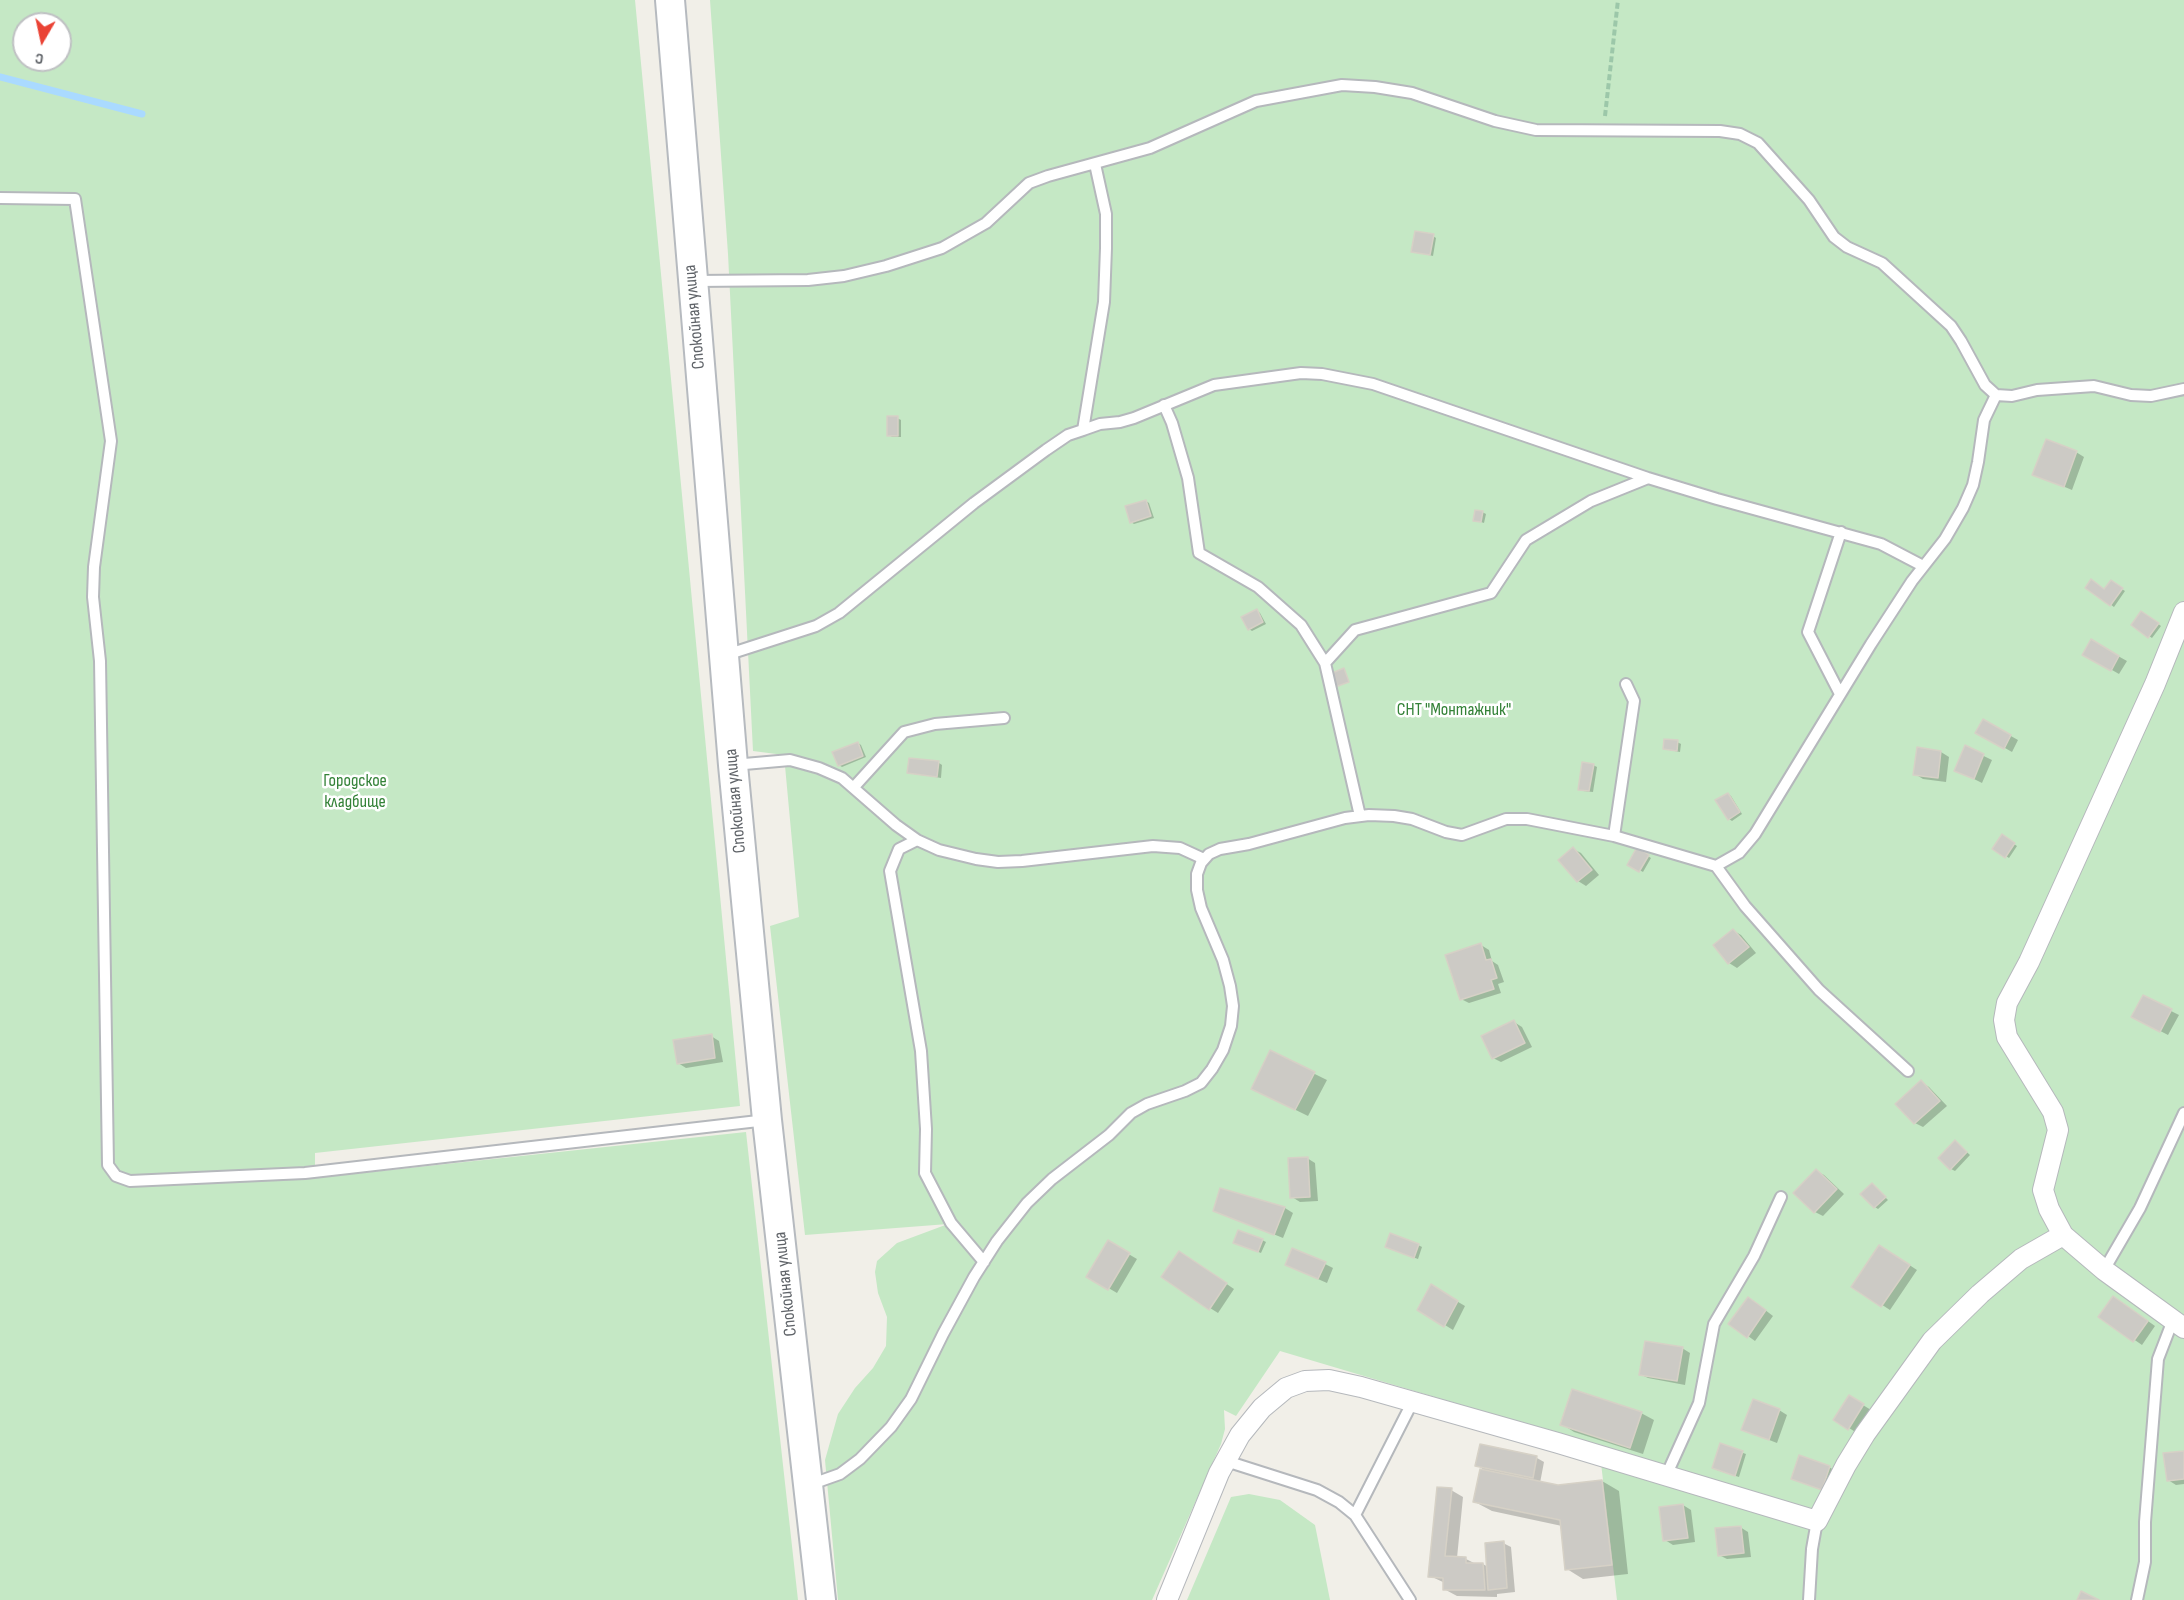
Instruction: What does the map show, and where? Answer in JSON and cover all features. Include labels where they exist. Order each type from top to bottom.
[{"type":"street","name":"Спокойная улица","points":[[670,0],[733,765],[767,1120],[821,1600]]},
{"type":"street","points":[[2178,1324],[2104,1270],[2063,1235],[2049,1209],[2043,1190],[2058,1130],[2054,1112],[2007,1037],[2004,1020],[2007,1003],[2155,684],[2184,612]]},
{"type":"street","points":[[1167,1600],[1226,1461],[1240,1436],[1262,1408],[1286,1388],[1305,1381],[1329,1380],[1413,1401],[1817,1521],[1865,1434],[1932,1341],[1980,1294],[2021,1259],[2063,1235]]},
{"type":"lane","points":[[692,281],[808,280],[844,276],[886,266],[942,248],[986,223],[1029,183],[1048,176],[1150,148],[1256,100],[1342,85],[1375,87],[1412,93],[1495,122],[1536,130],[1720,131],[1740,134],[1758,143],[1809,200],[1834,237],[1847,247],[1882,263],[1951,326],[1985,385],[1996,395],[2012,396],[2037,390],[2094,387],[2151,396],[2184,389]]},
{"type":"lane","points":[[1083,430],[1104,302],[1106,259],[1106,214],[1095,164]]},
{"type":"lane","points":[[0,198],[75,199],[111,441],[94,567],[93,597],[100,661],[108,1165],[116,1176],[130,1181],[304,1173],[767,1120]]},
{"type":"lane","points":[[723,656],[816,626],[839,613],[983,496],[1068,435],[1100,424],[1120,423],[1200,390],[1231,381],[1301,373],[1322,374],[1373,384],[1648,478],[1881,544],[1923,566]]},
{"type":"lane","points":[[1716,866],[1738,853],[1755,834],[1911,581],[1945,539],[1973,485],[1984,420],[1996,395]]},
{"type":"lane","points":[[1164,405],[1172,423],[1188,478],[1199,553],[1258,587],[1301,625],[1325,663],[1360,816]]},
{"type":"lane","points":[[1325,663],[1355,630],[1491,593],[1526,540],[1591,501],[1648,478]]},
{"type":"lane","points":[[1840,694],[1808,632],[1841,532]]},
{"type":"lane","points":[[1614,836],[1634,701],[1626,684]]},
{"type":"lane","points":[[854,787],[904,732],[935,724],[1004,718]]},
{"type":"lane","points":[[733,765],[779,761],[802,762],[842,778],[896,825],[917,840],[939,850],[975,859],[998,862],[1153,846],[1180,848],[1204,859]]},
{"type":"lane","points":[[808,1485],[840,1474],[860,1459],[891,1427],[911,1399],[943,1334],[997,1240],[1027,1203],[1052,1179],[1109,1135],[1131,1113],[1147,1104],[1201,1083],[1212,1069],[1223,1050],[1231,1026],[1233,1006],[1223,960],[1201,909],[1197,890],[1197,874],[1204,859],[1220,849],[1360,816],[1394,816],[1412,819],[1446,832],[1462,835],[1506,819],[1538,821],[1614,836],[1716,866],[1745,906],[1819,990],[1908,1071]]},
{"type":"lane","points":[[917,840],[899,849],[890,871],[921,1051],[926,1129],[925,1173],[951,1223],[984,1262]]},
{"type":"lane","points":[[2104,1270],[2140,1208],[2184,1113]]},
{"type":"lane","points":[[1666,1476],[1699,1403],[1714,1324],[1754,1256],[1780,1197]]},
{"type":"lane","points":[[2137,1600],[2145,1562],[2145,1522],[2158,1359],[2178,1324]]},
{"type":"lane","points":[[1354,1515],[1413,1401]]},
{"type":"lane","points":[[1226,1461],[1317,1490],[1339,1502],[1354,1515],[1410,1600]]},
{"type":"lane","points":[[1809,1600],[1812,1549],[1817,1521]]},
{"type":"path","points":[[1604,130],[1618,0]]},
{"type":"green space","name":"Городское кладбище","points":[[0,0],[635,0],[740,1106],[315,1153],[315,1178],[746,1132],[798,1600],[0,1600]]},
{"type":"green space","name":"СНТ \"Монтажник\"","points":[[710,0],[2184,0],[2184,1600],[1617,1600],[1599,1446],[1280,1351],[1236,1416],[1224,1410],[1225,1429],[1221,1444],[1152,1600],[838,1600],[825,1460],[838,1414],[855,1388],[873,1368],[886,1346],[887,1317],[878,1293],[875,1272],[877,1261],[897,1243],[948,1224],[805,1235],[770,926],[799,917],[784,755],[753,751],[728,254]]},
{"type":"green space","points":[[1249,1494],[1280,1500],[1315,1525],[1330,1600],[1187,1600],[1231,1497]]},
{"type":"building","points":[[1415,231],[1434,234],[1430,255],[1411,252]]},
{"type":"building","points":[[887,416],[898,416],[898,436],[887,436]]},
{"type":"building","points":[[2046,439],[2077,451],[2064,487],[2032,475]]},
{"type":"building","points":[[1146,500],[1151,516],[1130,523],[1125,506]]},
{"type":"building","points":[[1475,510],[1483,511],[1481,522],[1473,521]]},
{"type":"building","points":[[2091,579],[2104,589],[2111,580],[2123,588],[2110,606],[2085,588]]},
{"type":"building","points":[[1257,609],[1263,622],[1248,630],[1241,617]]},
{"type":"building","points":[[2141,611],[2159,623],[2148,638],[2131,625]]},
{"type":"building","points":[[2091,639],[2119,656],[2111,671],[2082,655]]},
{"type":"building","points":[[1344,668],[1349,682],[1335,687],[1330,674]]},
{"type":"building","points":[[1483,704],[1499,707],[1497,717],[1482,714]]},
{"type":"building","points":[[1983,719],[2011,735],[2004,749],[1975,733]]},
{"type":"building","points":[[1664,739],[1678,740],[1677,751],[1663,749]]},
{"type":"building","points":[[858,742],[863,756],[838,766],[832,752]]},
{"type":"building","points":[[1965,745],[1984,754],[1974,779],[1954,771]]},
{"type":"building","points":[[1917,747],[1941,751],[1938,778],[1913,775]]},
{"type":"building","points":[[909,758],[939,761],[937,777],[907,773]]},
{"type":"building","points":[[1582,762],[1594,764],[1589,791],[1578,790]]},
{"type":"building","points":[[1728,793],[1740,812],[1728,820],[1715,800]]},
{"type":"building","points":[[2002,834],[2015,843],[2005,858],[1992,849]]},
{"type":"building","points":[[1573,847],[1592,870],[1577,882],[1558,860]]},
{"type":"building","points":[[1637,847],[1649,855],[1639,872],[1627,865]]},
{"type":"building","points":[[1733,929],[1749,947],[1728,964],[1713,945]]},
{"type":"building","points":[[1481,943],[1486,960],[1491,959],[1497,978],[1491,980],[1494,989],[1460,1000],[1445,955]]},
{"type":"building","points":[[2143,995],[2172,1009],[2160,1032],[2131,1017]]},
{"type":"building","points":[[1514,1020],[1525,1043],[1492,1059],[1481,1036]]},
{"type":"building","points":[[712,1034],[715,1058],[677,1064],[673,1040]]},
{"type":"building","points":[[1270,1050],[1315,1072],[1295,1110],[1251,1089]]},
{"type":"building","points":[[1921,1080],[1940,1101],[1914,1124],[1895,1104]]},
{"type":"building","points":[[1955,1140],[1967,1152],[1950,1170],[1938,1158]]},
{"type":"building","points":[[1308,1157],[1310,1197],[1290,1198],[1288,1158]]},
{"type":"building","points":[[1816,1169],[1837,1189],[1814,1213],[1793,1193]]},
{"type":"building","points":[[1872,1183],[1886,1197],[1874,1208],[1860,1194]]},
{"type":"building","points":[[1220,1188],[1285,1207],[1274,1235],[1213,1211]]},
{"type":"building","points":[[1238,1230],[1263,1239],[1258,1252],[1233,1243]]},
{"type":"building","points":[[1390,1233],[1419,1244],[1414,1258],[1385,1247]]},
{"type":"building","points":[[1108,1240],[1130,1253],[1108,1290],[1086,1277]]},
{"type":"building","points":[[1879,1245],[1910,1265],[1881,1307],[1851,1287]]},
{"type":"building","points":[[1292,1248],[1326,1262],[1318,1279],[1285,1265]]},
{"type":"building","points":[[1179,1251],[1227,1283],[1209,1310],[1161,1277]]},
{"type":"building","points":[[1431,1284],[1458,1301],[1444,1327],[1417,1310]]},
{"type":"building","points":[[2113,1296],[2148,1321],[2133,1342],[2098,1317]]},
{"type":"building","points":[[1748,1297],[1766,1310],[1747,1338],[1728,1324]]},
{"type":"building","points":[[1645,1341],[1683,1347],[1677,1381],[1639,1375]]},
{"type":"building","points":[[1572,1389],[1642,1412],[1630,1448],[1560,1425]]},
{"type":"building","points":[[1849,1395],[1864,1404],[1848,1430],[1833,1420]]},
{"type":"building","points":[[1753,1399],[1780,1409],[1769,1440],[1741,1430]]},
{"type":"building","points":[[1720,1443],[1743,1451],[1735,1476],[1712,1468]]},
{"type":"building","points":[[1480,1444],[1537,1456],[1533,1478],[1475,1466]]},
{"type":"building","points":[[2184,1451],[2184,1479],[2167,1481],[2163,1453]]},
{"type":"building","points":[[1799,1455],[1830,1466],[1822,1490],[1791,1479]]},
{"type":"building","points":[[1480,1469],[1558,1485],[1602,1480],[1612,1565],[1565,1570],[1560,1520],[1473,1502]]},
{"type":"building","points":[[1437,1487],[1452,1488],[1445,1556],[1466,1557],[1466,1563],[1483,1563],[1485,1590],[1443,1590],[1443,1578],[1428,1577]]},
{"type":"building","points":[[1683,1504],[1688,1538],[1663,1541],[1659,1507]]},
{"type":"building","points":[[1741,1526],[1744,1553],[1718,1556],[1715,1528]]},
{"type":"building","points":[[1504,1541],[1507,1588],[1488,1590],[1485,1543]]},
{"type":"building","points":[[2081,1591],[2099,1600],[2077,1600]]},
{"type":"waterway","points":[[0,77],[142,114]]}]
